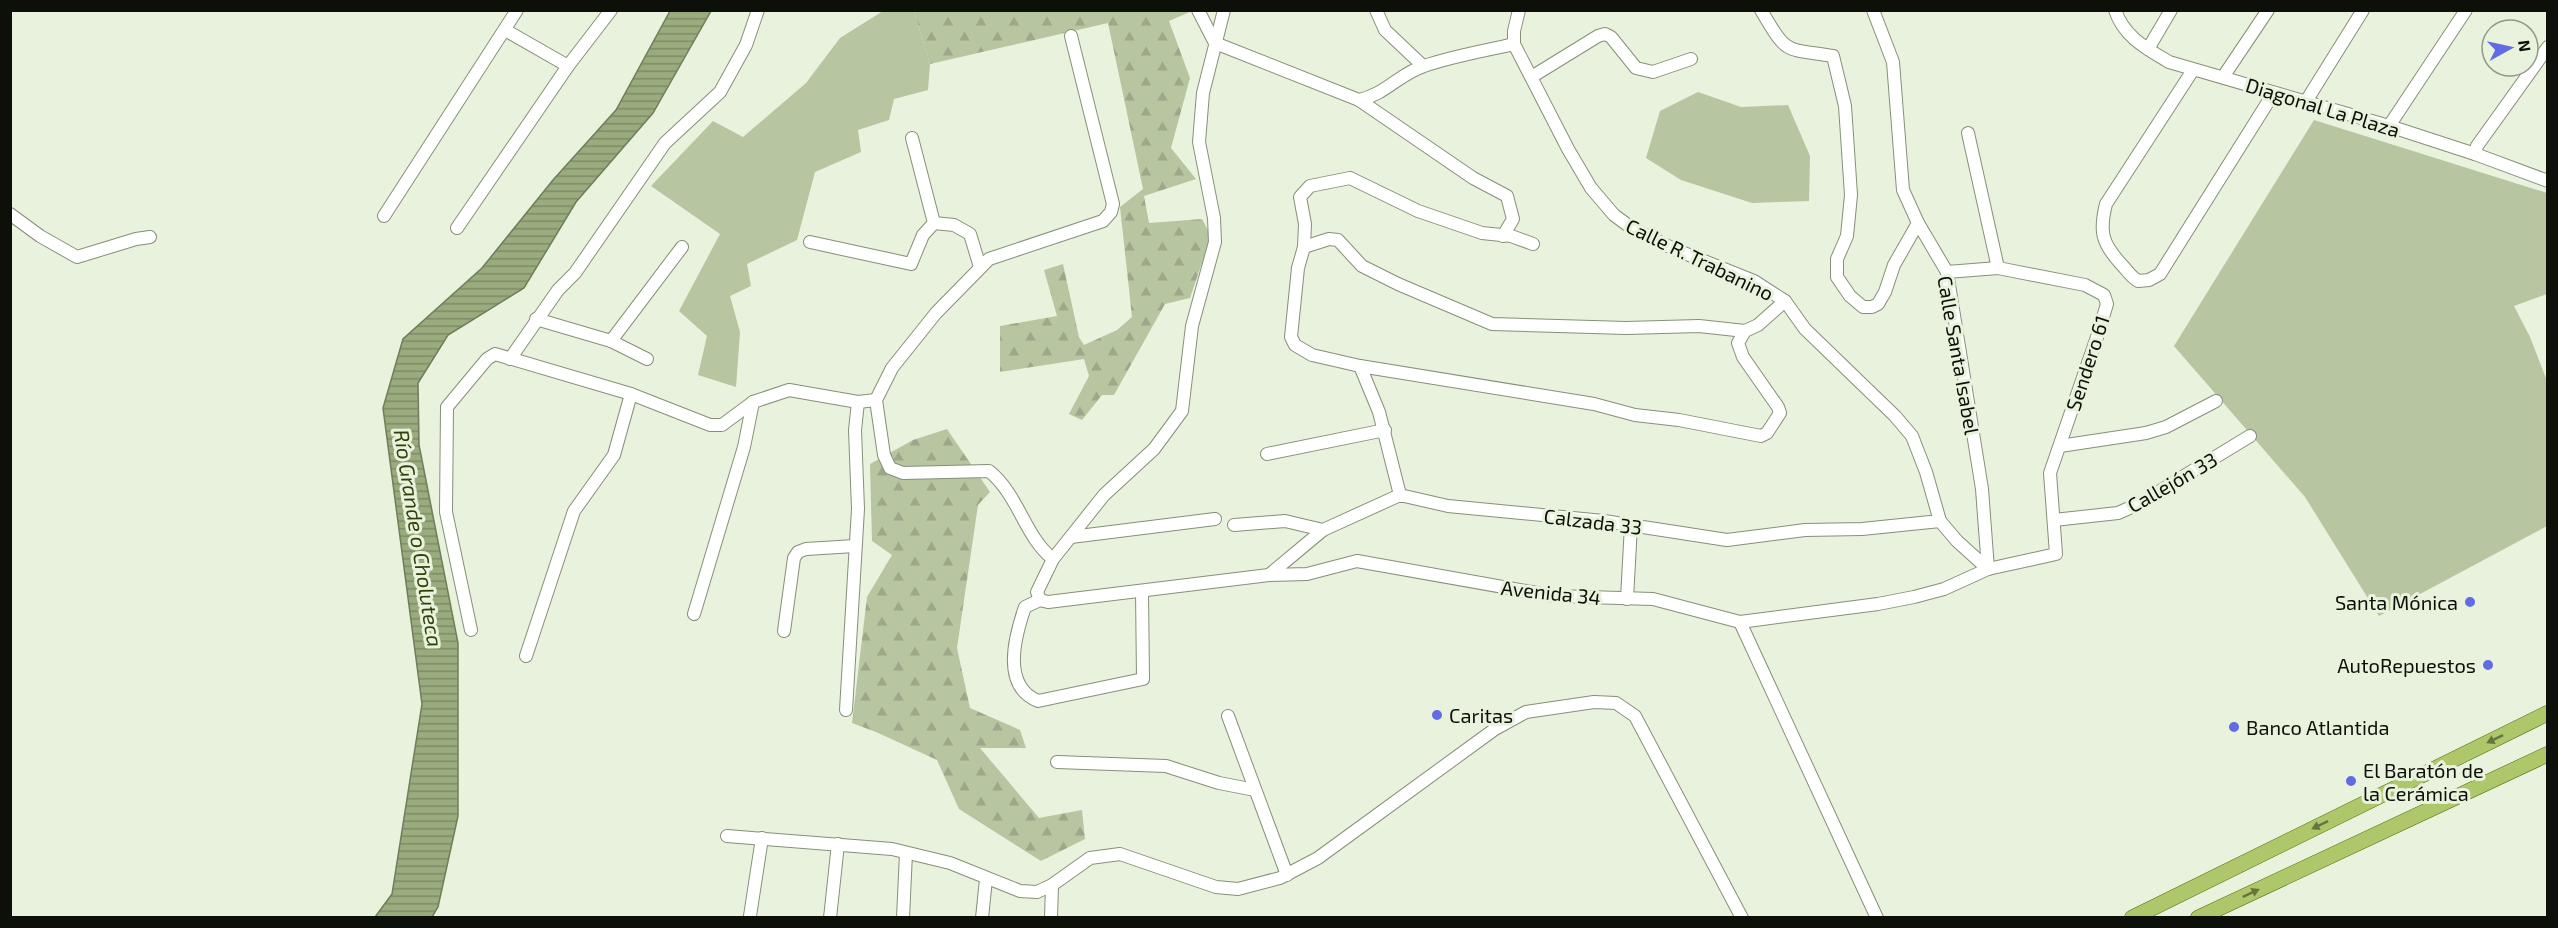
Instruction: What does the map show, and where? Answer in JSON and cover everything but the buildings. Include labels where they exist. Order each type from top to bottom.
[{"type":"main road","points":[[2132,918],[2547,713]]},
{"type":"main road","points":[[2198,918],[2547,754]]},
{"type":"street","points":[[384,216],[518,10]]},
{"type":"street","points":[[457,228],[568,66],[611,10]]},
{"type":"street","points":[[510,358],[558,290],[576,273],[665,143],[720,92],[746,45],[758,10]]},
{"type":"street","points":[[1198,10],[1215,43],[1359,100],[1473,178],[1507,196],[1512,219],[1503,236]]},
{"type":"street","points":[[1142,591],[1143,679],[1038,701],[1027,697],[1017,678],[1013,660],[1014,640],[1024,607],[1040,600],[1037,592],[1053,559],[1104,495],[1154,449],[1182,411],[1191,326],[1215,242],[1214,218],[1199,142],[1203,93],[1224,10]]},
{"type":"street","points":[[1376,10],[1385,30],[1423,66]]},
{"type":"street","points":[[1359,100],[1378,95],[1408,73],[1423,66],[1514,44],[1514,31],[1519,10]]},
{"type":"street","points":[[1761,10],[1779,40],[1791,51],[1833,56],[1845,106],[1851,195],[1846,236],[1837,259],[1837,277],[1850,296],[1863,308],[1872,308],[1878,304],[1885,292],[1894,265],[1918,223]]},
{"type":"street","name":"Calle Santa Isabel","points":[[1873,10],[1893,62],[1903,190],[1918,223],[1947,272],[1982,489],[1988,569]]},
{"type":"street","name":"Diagonal La Plaza","points":[[2115,10],[2124,29],[2148,49],[2169,62],[2389,126],[2475,154],[2547,182]]},
{"type":"street","points":[[2148,49],[2171,10]]},
{"type":"street","points":[[2223,77],[2268,10]]},
{"type":"street","points":[[2305,103],[2363,10]]},
{"type":"street","points":[[2389,126],[2466,10]]},
{"type":"street","points":[[505,30],[568,66]]},
{"type":"street","points":[[1533,76],[1605,34],[1611,37],[1636,68],[1653,72],[1691,59]]},
{"type":"street","points":[[1053,559],[1032,536],[1025,518],[1002,481],[989,471],[903,473],[890,468],[884,455],[876,400],[892,368],[936,313],[989,259],[1103,221],[1111,212],[1113,204],[1071,36]]},
{"type":"street","name":"Calle R. Trabanino","points":[[1514,44],[1533,76],[1574,158],[1592,188],[1614,215],[1634,229],[1674,249],[1754,281],[1785,301],[1805,329],[1895,416],[1912,436],[1926,472],[1940,521],[1957,541],[1988,569]]},
{"type":"street","points":[[2475,154],[2477,146],[2547,47]]},
{"type":"street","points":[[2193,70],[2106,204],[2102,223],[2103,237],[2112,254],[2138,281],[2149,280],[2160,274],[2273,94]]},
{"type":"street","points":[[1968,133],[1998,268]]},
{"type":"street","points":[[912,138],[934,223]]},
{"type":"street","points":[[1533,243],[1482,233],[1418,211],[1350,178],[1310,186],[1300,197],[1305,224],[1304,248],[1298,268],[1291,337],[1295,345],[1312,355],[1360,366],[1594,404],[1635,415],[1679,420],[1761,436],[1767,433],[1780,413],[1743,357],[1738,342],[1745,331]]},
{"type":"street","points":[[10,214],[40,236],[77,257],[136,238],[150,237]]},
{"type":"street","points":[[934,223],[954,225],[970,234],[980,267]]},
{"type":"street","points":[[810,242],[911,264],[923,235],[934,223]]},
{"type":"street","points":[[1304,248],[1329,238],[1338,240],[1362,266],[1492,324],[1626,328],[1699,326],[1745,331],[1758,325],[1785,301]]},
{"type":"street","points":[[611,341],[682,247]]},
{"type":"street","name":"Sendero 61","points":[[1947,272],[1998,268],[2085,285],[2104,295],[2107,304],[2104,315],[2050,473],[2056,554]]},
{"type":"street","points":[[536,320],[611,341],[647,359]]},
{"type":"street","points":[[471,630],[446,512],[447,407],[487,359],[495,354],[631,394],[710,425],[722,425],[753,402],[789,390],[858,402],[876,400]]},
{"type":"street","points":[[1269,575],[1323,530],[1400,495],[1384,430],[1360,366]]},
{"type":"street","points":[[526,656],[574,511],[614,455],[631,394]]},
{"type":"street","points":[[2060,446],[2146,433],[2166,427],[2216,401]]},
{"type":"street","points":[[694,614],[744,447],[753,402]]},
{"type":"street","points":[[846,711],[858,509],[855,430],[858,402]]},
{"type":"street","points":[[1267,454],[1384,430]]},
{"type":"street","name":"Callejón 33","points":[[2054,520],[2118,513],[2145,501],[2250,436]]},
{"type":"street","name":"Calzada 33","points":[[1400,495],[1448,506],[1631,525],[1727,540],[1805,530],[1862,529],[1940,521]]},
{"type":"street","points":[[1071,537],[1215,519]]},
{"type":"street","points":[[1234,525],[1285,521],[1323,530]]},
{"type":"street","points":[[1627,599],[1631,525]]},
{"type":"street","points":[[784,631],[794,558],[798,552],[806,549],[855,546]]},
{"type":"street","name":"Avenida 34","points":[[1040,600],[1048,602],[1269,575],[1307,574],[1357,561],[1554,596],[1653,599],[1740,622],[1878,604],[1914,597],[1944,589],[1988,569],[2056,554]]},
{"type":"street","points":[[1740,622],[1877,918]]},
{"type":"street","points":[[728,836],[838,844],[906,853],[950,862],[986,879],[1020,891],[1037,892],[1052,885],[1090,858],[1120,854],[1216,887],[1238,889],[1287,875],[1318,858],[1495,729],[1526,712],[1559,706],[1616,703],[1635,716],[1742,918]]},
{"type":"street","points":[[1228,716],[1287,875]]},
{"type":"street","points":[[1057,762],[1166,766],[1219,783],[1255,790]]},
{"type":"street","points":[[750,916],[762,838]]},
{"type":"street","points":[[830,918],[838,844]]},
{"type":"street","points":[[903,918],[906,853]]},
{"type":"street","points":[[982,918],[986,879]]},
{"type":"street","points":[[1051,918],[1052,885]]},
{"type":"green space","points":[[883,11],[914,11],[930,64],[928,90],[894,99],[889,120],[858,130],[861,152],[815,172],[797,240],[747,264],[751,286],[730,296],[740,332],[736,387],[698,375],[707,336],[679,311],[720,234],[651,186],[713,121],[743,137],[806,83],[840,38]]},
{"type":"green space","points":[[914,11],[1192,11],[1169,21],[1190,78],[1171,148],[1196,179],[1144,196],[1149,223],[1202,219],[1211,236],[1190,298],[1165,304],[1114,395],[1102,395],[1082,420],[1069,414],[1089,376],[1084,359],[1000,372],[1000,326],[1057,316],[1044,270],[1063,264],[1079,337],[1084,345],[1117,330],[1132,317],[1120,207],[1143,189],[1108,23],[930,64]]},
{"type":"green space","points":[[1698,92],[1741,107],[1788,105],[1810,156],[1809,201],[1752,203],[1681,180],[1646,158],[1660,111]]},
{"type":"green space","points":[[2314,120],[2547,193],[2547,294],[2514,306],[2530,337],[2547,381],[2547,526],[2379,616],[2305,497],[2174,346]]},
{"type":"green space","points":[[947,429],[990,492],[978,505],[957,648],[970,708],[1020,730],[1026,748],[980,748],[1039,818],[1082,810],[1085,839],[1041,861],[959,809],[937,760],[852,723],[867,597],[892,555],[872,541],[870,464],[913,440]]},
{"type":"water","name":"Río Grande o Choluteca","points":[[670,11],[711,11],[653,113],[576,202],[524,288],[448,335],[418,383],[419,445],[458,643],[458,816],[438,907],[432,917],[375,917],[392,894],[422,704],[383,408],[403,339],[482,268],[553,180],[616,110]]},
{"type":"place","name":"Santa Mónica","points":[[2470,602]]},
{"type":"place","name":"AutoRepuestos","points":[[2488,665]]},
{"type":"place","name":"Caritas","points":[[1437,715]]},
{"type":"place","name":"Banco Atlantida","points":[[2234,727]]},
{"type":"place","name":"El Baratón de la Cerámica","points":[[2351,781]]}]
